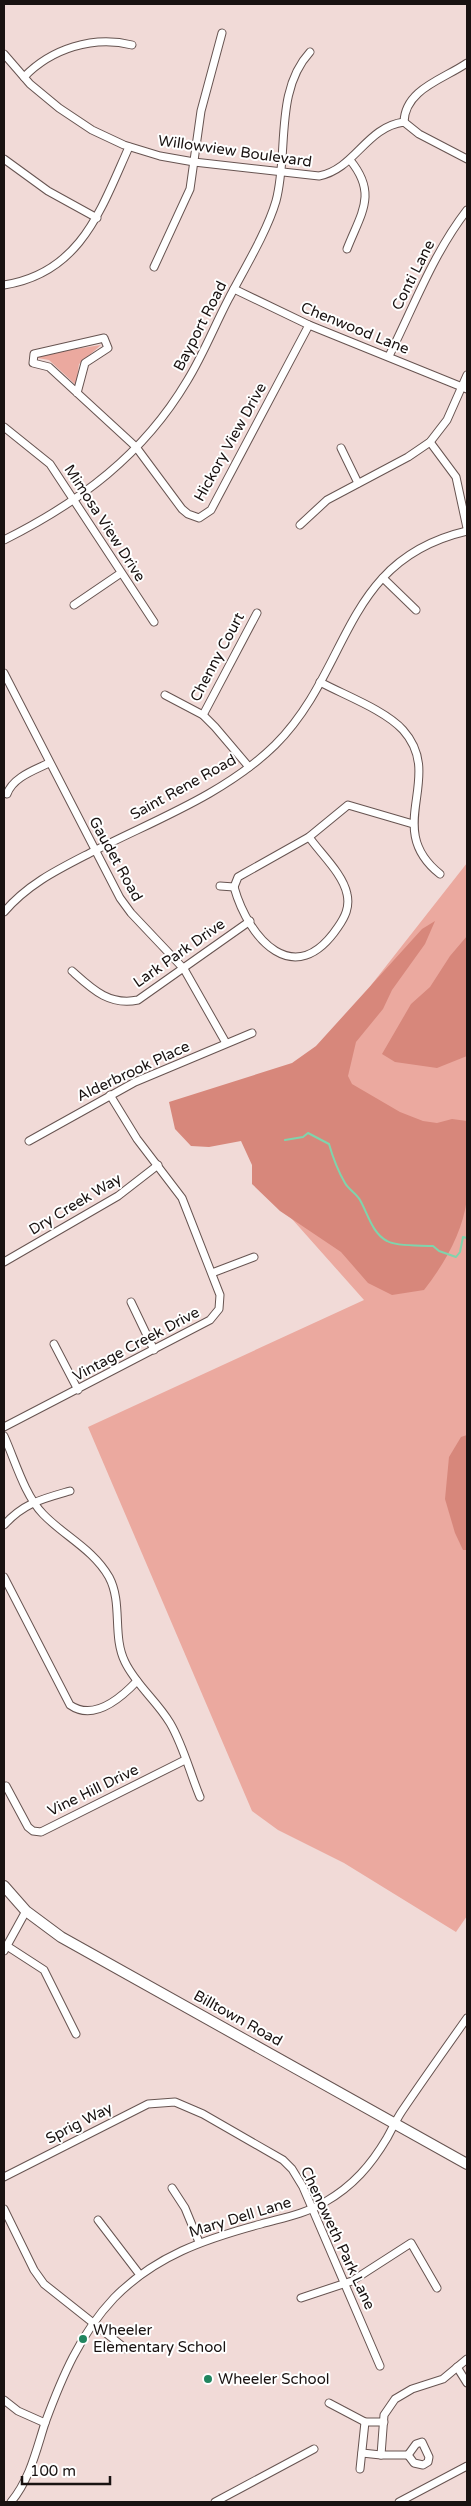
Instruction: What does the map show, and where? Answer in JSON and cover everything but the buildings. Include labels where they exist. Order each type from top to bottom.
[{"type":"main road","name":"Billtown Road","points":[[4,1886],[26,1911],[62,1937],[467,2164]]},
{"type":"street","points":[[154,267],[186,201],[201,111],[222,33]]},
{"type":"street","points":[[24,77],[42,60],[64,49],[81,44],[114,42],[132,45]]},
{"type":"street","name":"Bayport Road","points":[[4,540],[73,502],[102,480],[136,447],[168,410],[186,383],[276,201],[291,86],[298,68],[310,52]]},
{"type":"street","name":"Willowview Boulevard","points":[[4,54],[44,97],[92,130],[129,147],[160,156],[194,162],[280,172],[326,174],[350,160],[375,134],[390,125],[404,122]]},
{"type":"street","points":[[467,63],[420,90],[409,104],[404,122],[419,134],[467,159]]},
{"type":"street","points":[[4,285],[37,274],[61,260],[81,242],[97,218],[129,147]]},
{"type":"street","points":[[4,159],[48,191],[97,218]]},
{"type":"street","points":[[347,249],[366,195],[363,178],[350,160]]},
{"type":"street","name":"Conti Lane","points":[[389,356],[410,309],[443,245],[467,210]]},
{"type":"street","name":"Chenwood Lane","points":[[234,289],[309,325],[465,388]]},
{"type":"street","name":"Hickory View Drive","points":[[77,393],[85,364],[108,348],[104,338],[34,354],[33,363],[49,367],[77,393],[136,447],[182,509],[197,518],[211,510],[309,325]]},
{"type":"street","points":[[300,525],[327,500],[408,458],[430,442],[447,420],[465,388],[467,375]]},
{"type":"street","name":"Mimosa View Drive","points":[[5,429],[50,464],[73,502],[154,622]]},
{"type":"street","points":[[430,442],[456,476],[467,530]]},
{"type":"street","points":[[341,448],[358,483]]},
{"type":"street","name":"Saint Rene Road","points":[[4,912],[30,885],[213,790],[248,767],[285,733],[304,710],[360,606],[383,578],[417,549],[467,530]]},
{"type":"street","points":[[74,605],[121,574]]},
{"type":"street","points":[[383,578],[416,610]]},
{"type":"street","name":"Chenny Court","points":[[202,715],[257,612]]},
{"type":"street","name":"Gaudet Road","points":[[4,673],[49,763],[125,906],[184,969],[226,1043]]},
{"type":"street","points":[[320,682],[388,718],[401,728],[409,738],[420,764],[413,824],[420,852],[440,874]]},
{"type":"street","points":[[165,695],[202,715],[215,727],[248,767]]},
{"type":"street","points":[[7,794],[10,787],[18,780],[49,763]]},
{"type":"street","points":[[309,837],[339,878],[347,894],[347,912],[333,934],[317,950],[303,955],[290,956],[278,953],[265,945],[250,921],[234,887],[238,877],[309,837],[349,804],[359,810],[413,824]]},
{"type":"street","points":[[220,886],[234,887]]},
{"type":"street","name":"Lark Park Drive","points":[[72,971],[101,995],[122,1002],[144,998],[250,921]]},
{"type":"street","name":"Alderbrook Place","points":[[29,1141],[110,1094],[252,1033]]},
{"type":"street","name":"Vintage Creek Drive","points":[[4,1427],[78,1390],[214,1317],[220,1300],[212,1273],[181,1196],[136,1139],[110,1094]]},
{"type":"street","name":"Dry Creek Way","points":[[4,1262],[118,1196],[158,1165]]},
{"type":"street","points":[[212,1273],[254,1258]]},
{"type":"street","points":[[131,1302],[154,1350]]},
{"type":"street","points":[[54,1344],[78,1390]]},
{"type":"street","points":[[4,1436],[42,1513],[97,1561],[109,1578],[115,1592],[124,1660],[136,1682],[155,1702],[171,1725],[200,1797]]},
{"type":"street","points":[[4,1525],[17,1511],[35,1501],[70,1491]]},
{"type":"street","points":[[4,1577],[70,1705],[81,1711],[98,1710],[136,1682]]},
{"type":"street","name":"Vine Hill Drive","points":[[6,1786],[28,1827],[33,1831],[41,1832],[185,1760]]},
{"type":"street","points":[[26,1911],[5,1948],[44,1970],[76,2034]]},
{"type":"street","name":"Mary Dell Lane","points":[[11,2502],[28,2475],[65,2370],[93,2323],[114,2299],[140,2275],[174,2254],[199,2242],[312,2208],[340,2192],[360,2176],[379,2151],[395,2123],[467,2018]]},
{"type":"street","name":"Sprig Way","points":[[4,2177],[145,2105],[168,2102]]},
{"type":"street","name":"Chenoweth Park Lane","points":[[168,2102],[188,2106],[283,2160],[296,2175],[380,2366]]},
{"type":"street","points":[[172,2188],[185,2208],[199,2242]]},
{"type":"street","points":[[4,2209],[34,2270],[44,2284],[126,2349]]},
{"type":"street","points":[[98,2220],[140,2275]]},
{"type":"street","points":[[301,2298],[345,2284],[411,2244],[437,2288]]},
{"type":"street","points":[[381,2455],[384,2422],[390,2406],[401,2394],[443,2379],[467,2358]]},
{"type":"street","points":[[457,2367],[467,2383]]},
{"type":"street","points":[[4,2400],[18,2411],[45,2423]]},
{"type":"street","points":[[329,2403],[364,2422],[384,2422]]},
{"type":"street","points":[[360,2469],[364,2422]]},
{"type":"street","points":[[215,2502],[314,2449]]},
{"type":"street","points":[[362,2453],[408,2455]]},
{"type":"street","points":[[399,2502],[467,2466]]},
{"type":"shaded area","points":[[101,345],[79,364],[76,385],[49,360],[38,358],[38,355]]},
{"type":"shaded area","points":[[467,863],[467,1916],[456,1932],[344,1863],[278,1830],[252,1811],[88,1427],[364,1300],[253,1175],[372,984]]},
{"type":"shaded area","points":[[435,921],[425,944],[392,990],[383,1009],[356,1042],[348,1076],[352,1084],[400,1112],[423,1121],[437,1123],[452,1119],[467,1121],[467,1198],[462,1223],[452,1247],[424,1290],[392,1295],[368,1283],[341,1252],[280,1211],[252,1184],[252,1165],[241,1141],[209,1147],[191,1146],[175,1129],[169,1102],[292,1063],[316,1046],[422,929]]},
{"type":"shaded area","points":[[467,936],[467,1056],[437,1068],[395,1062],[382,1054],[411,1004],[430,987],[450,956]]},
{"type":"shaded area","points":[[467,1435],[467,1550],[463,1550],[455,1533],[445,1499],[449,1457],[461,1437]]},
{"type":"waterway","points":[[285,1140],[303,1137],[308,1133],[329,1144],[345,1183],[357,1195],[371,1223],[382,1238],[387,1241],[403,1245],[433,1246],[439,1251],[456,1257],[460,1252],[463,1237],[467,1238]]},
{"type":"place","name":"Wheeler Elementary School","points":[[83,2339]]},
{"type":"place","name":"Wheeler School","points":[[208,2379]]}]
